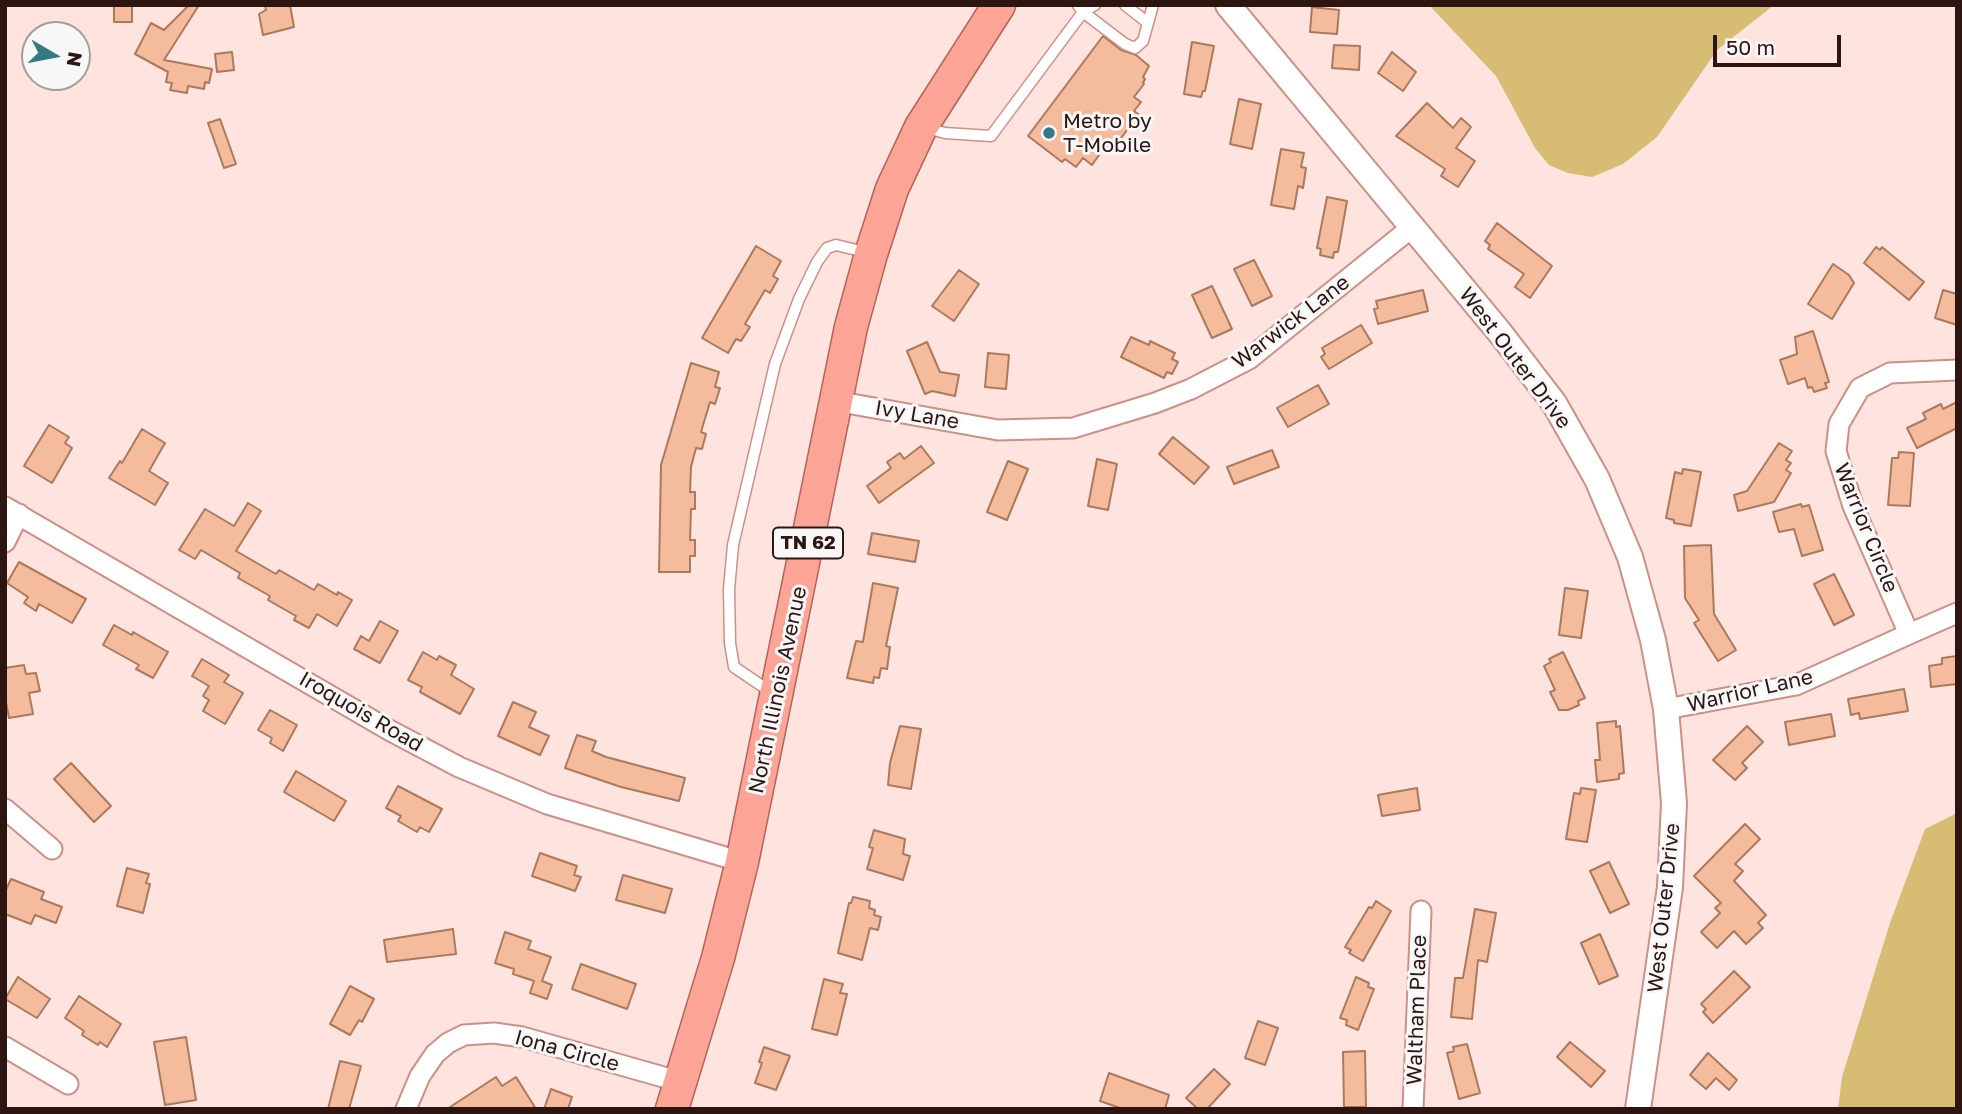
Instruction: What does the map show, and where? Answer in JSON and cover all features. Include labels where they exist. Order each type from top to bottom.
[{"type":"highway","name":"North Illinois Avenue","points":[[675,1101],[718,958],[742,862],[778,696],[835,401],[871,254],[892,189],[921,127],[999,5]]},
{"type":"street","name":"West Outer Drive","points":[[1228,5],[1501,334],[1554,403],[1597,479],[1630,557],[1653,640],[1666,709],[1674,803],[1665,934],[1638,1109]]},
{"type":"street","name":"Warwick Lane","points":[[998,430],[1073,428],[1155,403],[1214,378],[1248,359],[1411,228]]},
{"type":"street","name":"Warrior Circle","points":[[1909,634],[1853,506],[1836,452],[1839,424],[1860,388],[1890,373],[1957,370]]},
{"type":"street","name":"Ivy Lane","points":[[835,401],[998,430]]},
{"type":"street","points":[[5,542],[12,510]]},
{"type":"street","name":"Iroquois Road","points":[[12,510],[389,730],[459,767],[554,807],[742,862]]},
{"type":"street","points":[[1909,634],[1957,612]]},
{"type":"street","name":"Warrior Lane","points":[[1666,709],[1796,685],[1909,634]]},
{"type":"street","points":[[5,809],[52,849]]},
{"type":"street","name":"Waltham Place","points":[[1413,1109],[1421,911]]},
{"type":"street","name":"Iona Circle","points":[[407,1109],[420,1076],[435,1054],[464,1035],[494,1033],[522,1037],[675,1101]]},
{"type":"street","points":[[5,1047],[68,1084]]},
{"type":"lane","points":[[921,127],[945,133],[991,136],[1081,9],[1095,5]]},
{"type":"lane","points":[[1125,5],[1148,23]]},
{"type":"lane","points":[[1081,9],[1125,44],[1135,47],[1143,40],[1153,5]]},
{"type":"lane","points":[[778,696],[734,667],[730,643],[729,589],[733,545],[775,364],[799,299],[827,248],[836,245],[871,254]]},
{"type":"shaded area","points":[[1429,5],[1774,5],[1717,50],[1657,137],[1623,164],[1592,177],[1568,173],[1549,165],[1535,148],[1496,76]]},
{"type":"shaded area","points":[[1957,813],[1957,1109],[1838,1109],[1842,1077],[1890,923],[1925,829]]},
{"type":"building","points":[[114,5],[132,5],[132,22],[114,22]]},
{"type":"building","points":[[189,5],[199,5],[164,60],[212,69],[209,83],[205,82],[204,89],[188,86],[187,93],[170,90],[172,83],[166,82],[168,72],[135,54],[151,23],[164,30]]},
{"type":"building","points":[[265,5],[290,5],[294,27],[263,35],[259,14],[266,10]]},
{"type":"building","points":[[1312,7],[1339,10],[1337,34],[1310,32]]},
{"type":"building","points":[[1103,36],[1121,50],[1136,55],[1149,66],[1143,77],[1144,84],[1134,97],[1141,102],[1134,111],[1141,116],[1112,150],[1106,145],[1092,165],[1083,158],[1076,167],[1065,159],[1062,162],[1028,136]]},
{"type":"building","points":[[1192,42],[1214,46],[1205,91],[1201,97],[1184,94]]},
{"type":"building","points":[[1334,45],[1360,46],[1359,70],[1332,68]]},
{"type":"building","points":[[232,52],[234,70],[217,72],[215,54]]},
{"type":"building","points":[[1392,52],[1416,72],[1403,91],[1378,73]]},
{"type":"building","points":[[1239,99],[1261,104],[1252,149],[1230,144]]},
{"type":"building","points":[[1427,103],[1453,128],[1461,118],[1471,127],[1456,148],[1475,161],[1458,187],[1441,176],[1445,169],[1396,136]]},
{"type":"building","points":[[220,119],[236,164],[224,168],[208,123]]},
{"type":"building","points":[[1281,149],[1304,153],[1301,167],[1306,168],[1303,188],[1298,186],[1294,209],[1271,205]]},
{"type":"building","points":[[1327,197],[1347,201],[1338,252],[1334,252],[1333,258],[1320,255],[1321,249],[1317,248]]},
{"type":"building","points":[[1497,223],[1552,266],[1530,298],[1515,287],[1524,274],[1488,249],[1490,245],[1485,241]]},
{"type":"building","points":[[756,246],[781,261],[773,276],[778,279],[770,293],[765,290],[745,324],[750,327],[741,341],[736,339],[728,353],[702,338]]},
{"type":"building","points":[[1876,247],[1880,250],[1882,247],[1924,282],[1909,300],[1864,263]]},
{"type":"building","points":[[1254,260],[1272,296],[1252,306],[1234,269]]},
{"type":"building","points":[[1833,264],[1849,275],[1854,283],[1832,319],[1808,304]]},
{"type":"building","points":[[959,270],[979,284],[954,321],[932,306]]},
{"type":"building","points":[[1212,286],[1232,329],[1212,338],[1192,295]]},
{"type":"building","points":[[1423,290],[1428,311],[1378,324],[1374,309],[1378,308],[1376,301]]},
{"type":"building","points":[[1943,290],[1957,294],[1957,325],[1935,318]]},
{"type":"building","points":[[1361,325],[1372,343],[1329,369],[1321,357],[1325,354],[1322,348]]},
{"type":"building","points":[[1813,331],[1829,382],[1825,383],[1827,388],[1814,392],[1812,387],[1808,388],[1805,378],[1788,384],[1780,360],[1797,354],[1795,337]]},
{"type":"building","points":[[1131,337],[1149,345],[1150,341],[1175,353],[1172,359],[1178,362],[1172,374],[1167,372],[1164,378],[1121,357]]},
{"type":"building","points":[[927,342],[940,372],[959,375],[955,396],[932,391],[925,394],[907,351]]},
{"type":"building","points":[[988,353],[1009,355],[1006,389],[985,387]]},
{"type":"building","points":[[691,363],[719,372],[715,387],[720,388],[715,404],[710,402],[701,432],[706,434],[702,449],[696,448],[691,467],[690,492],[695,492],[695,509],[691,509],[690,540],[695,540],[695,556],[690,556],[690,572],[659,572],[661,465]]},
{"type":"building","points":[[1318,385],[1329,404],[1288,427],[1277,408]]},
{"type":"building","points":[[1957,402],[1957,428],[1917,448],[1907,428],[1926,419],[1923,413],[1941,404],[1943,409]]},
{"type":"building","points":[[49,425],[69,437],[65,443],[72,448],[52,483],[24,466]]},
{"type":"building","points":[[142,429],[165,443],[149,471],[168,483],[155,505],[109,478],[120,461],[122,463]]},
{"type":"building","points":[[1173,437],[1209,467],[1194,484],[1159,454]]},
{"type":"building","points":[[1779,443],[1792,451],[1786,460],[1791,463],[1786,470],[1791,473],[1774,502],[1738,511],[1734,495],[1747,491]]},
{"type":"building","points":[[921,446],[934,463],[879,503],[867,486],[891,468],[887,462],[900,453],[904,459]]},
{"type":"building","points":[[1272,450],[1279,467],[1234,484],[1227,467]]},
{"type":"building","points":[[1899,452],[1914,453],[1910,506],[1888,505],[1892,458],[1898,458]]},
{"type":"building","points":[[1097,459],[1117,464],[1108,510],[1088,506]]},
{"type":"building","points":[[1008,461],[1028,469],[1007,520],[987,512]]},
{"type":"building","points":[[1683,469],[1701,472],[1691,526],[1674,523],[1674,520],[1666,518],[1675,472],[1682,474]]},
{"type":"building","points":[[248,503],[261,511],[236,551],[276,574],[279,570],[314,590],[318,584],[352,600],[337,626],[317,614],[309,628],[294,620],[296,616],[268,600],[270,596],[238,578],[240,573],[201,550],[195,559],[179,550],[205,509],[234,526]]},
{"type":"building","points":[[1801,504],[1802,507],[1809,505],[1823,550],[1802,556],[1794,529],[1779,532],[1773,512]]},
{"type":"building","points":[[872,533],[919,541],[915,562],[868,554]]},
{"type":"building","points":[[1711,545],[1714,614],[1736,650],[1718,661],[1694,623],[1699,620],[1685,598],[1684,546]]},
{"type":"building","points":[[19,562],[86,599],[72,623],[39,604],[36,611],[24,603],[28,597],[7,583]]},
{"type":"building","points":[[1834,574],[1854,615],[1834,625],[1814,584]]},
{"type":"building","points":[[873,583],[898,588],[886,646],[890,647],[887,669],[881,668],[879,678],[874,677],[873,683],[847,678],[856,641],[863,642]]},
{"type":"building","points":[[1565,588],[1588,591],[1581,638],[1559,635]]},
{"type":"building","points":[[380,621],[398,631],[380,663],[354,649],[361,636],[369,641]]},
{"type":"building","points":[[114,625],[132,635],[133,632],[168,652],[153,678],[136,669],[139,665],[103,645]]},
{"type":"building","points":[[423,652],[437,660],[439,656],[456,665],[451,675],[474,689],[460,714],[420,692],[422,687],[408,680]]},
{"type":"building","points":[[1563,652],[1585,698],[1578,701],[1579,705],[1568,710],[1559,710],[1550,692],[1555,690],[1544,666],[1551,662],[1549,659]]},
{"type":"building","points":[[1957,656],[1957,684],[1931,687],[1929,666],[1942,664],[1942,658]]},
{"type":"building","points":[[202,659],[229,675],[224,682],[243,693],[225,724],[203,711],[209,700],[203,696],[209,686],[192,676]]},
{"type":"building","points":[[24,665],[26,674],[36,673],[40,691],[29,693],[33,714],[9,718],[5,697],[5,668]]},
{"type":"building","points":[[1904,689],[1908,711],[1860,719],[1859,713],[1851,715],[1848,699]]},
{"type":"building","points":[[513,702],[536,712],[529,727],[549,736],[540,755],[498,736]]},
{"type":"building","points":[[270,710],[297,725],[283,751],[270,743],[272,738],[258,730]]},
{"type":"building","points":[[1831,714],[1835,736],[1789,745],[1785,722]]},
{"type":"building","points":[[1616,721],[1616,727],[1620,726],[1624,773],[1619,774],[1619,779],[1597,782],[1595,760],[1600,760],[1597,723]]},
{"type":"building","points":[[900,726],[921,729],[911,789],[888,785],[890,763]]},
{"type":"building","points":[[1747,726],[1763,742],[1742,763],[1747,768],[1735,780],[1713,760]]},
{"type":"building","points":[[577,735],[596,741],[592,751],[606,757],[685,778],[679,801],[621,787],[565,768]]},
{"type":"building","points":[[71,763],[111,806],[94,822],[54,779]]},
{"type":"building","points":[[296,771],[346,801],[334,821],[284,792]]},
{"type":"building","points":[[398,786],[442,809],[429,832],[420,827],[417,832],[398,821],[401,816],[386,808]]},
{"type":"building","points":[[1417,788],[1420,810],[1382,816],[1378,795]]},
{"type":"building","points":[[1581,788],[1596,790],[1587,842],[1566,839],[1574,793],[1580,794]]},
{"type":"building","points":[[1745,824],[1760,839],[1735,864],[1743,871],[1734,881],[1766,915],[1758,923],[1763,928],[1746,944],[1734,931],[1717,948],[1701,932],[1720,913],[1715,908],[1721,903],[1694,876]]},
{"type":"building","points":[[874,830],[905,839],[903,854],[910,856],[903,880],[867,869],[873,848],[869,847]]},
{"type":"building","points":[[540,853],[577,866],[574,875],[581,877],[575,891],[532,876]]},
{"type":"building","points":[[1609,862],[1629,904],[1610,913],[1590,871]]},
{"type":"building","points":[[127,868],[149,874],[146,883],[150,884],[143,913],[117,906]]},
{"type":"building","points":[[623,875],[672,889],[665,913],[616,900]]},
{"type":"building","points":[[11,879],[44,892],[41,899],[62,907],[56,923],[35,915],[31,924],[5,914],[5,892]]},
{"type":"building","points":[[853,897],[870,901],[869,908],[875,910],[874,915],[881,917],[878,930],[870,928],[862,960],[838,953],[849,903]]},
{"type":"building","points":[[1376,901],[1391,911],[1363,961],[1349,953],[1351,950],[1345,947],[1369,907],[1372,908]]},
{"type":"building","points":[[1475,909],[1496,913],[1487,962],[1478,960],[1472,1019],[1451,1017],[1455,978],[1463,978]]},
{"type":"building","points":[[453,929],[456,954],[387,962],[384,940]]},
{"type":"building","points":[[505,932],[531,941],[528,949],[551,957],[542,981],[552,985],[547,999],[530,993],[534,981],[513,974],[514,969],[495,963]]},
{"type":"building","points":[[1600,934],[1618,976],[1599,984],[1581,943]]},
{"type":"building","points":[[581,964],[636,984],[627,1009],[572,989]]},
{"type":"building","points":[[1734,971],[1750,987],[1713,1023],[1703,1012],[1706,1009],[1701,1004]]},
{"type":"building","points":[[18,977],[50,999],[37,1018],[5,999]]},
{"type":"building","points":[[1356,977],[1369,983],[1368,987],[1374,989],[1358,1030],[1346,1025],[1347,1020],[1340,1018]]},
{"type":"building","points":[[824,979],[843,984],[840,993],[847,994],[837,1035],[812,1029]]},
{"type":"building","points":[[350,986],[374,999],[362,1022],[359,1020],[350,1035],[330,1024]]},
{"type":"building","points":[[79,996],[121,1024],[107,1047],[82,1035],[84,1031],[65,1018]]},
{"type":"building","points":[[1258,1021],[1278,1028],[1265,1065],[1245,1058]]},
{"type":"building","points":[[186,1037],[196,1100],[165,1105],[154,1042]]},
{"type":"building","points":[[1570,1042],[1605,1071],[1591,1087],[1557,1057]]},
{"type":"building","points":[[1467,1044],[1480,1093],[1459,1099],[1447,1053],[1454,1051],[1453,1047]]},
{"type":"building","points":[[764,1047],[790,1056],[776,1090],[755,1083]]},
{"type":"building","points":[[1365,1051],[1366,1107],[1344,1107],[1343,1052]]},
{"type":"building","points":[[1708,1053],[1737,1080],[1729,1090],[1716,1078],[1706,1089],[1690,1075]]},
{"type":"building","points":[[340,1061],[361,1066],[349,1109],[328,1109]]},
{"type":"building","points":[[1214,1069],[1230,1084],[1207,1109],[1198,1109],[1186,1098]]},
{"type":"building","points":[[1109,1073],[1169,1095],[1165,1109],[1123,1109],[1100,1101]]},
{"type":"building","points":[[496,1077],[502,1086],[516,1077],[536,1109],[447,1109]]},
{"type":"building","points":[[551,1089],[572,1097],[568,1109],[544,1109]]},
{"type":"place","name":"Metro by T-Mobile","points":[[1049,133]]}]
